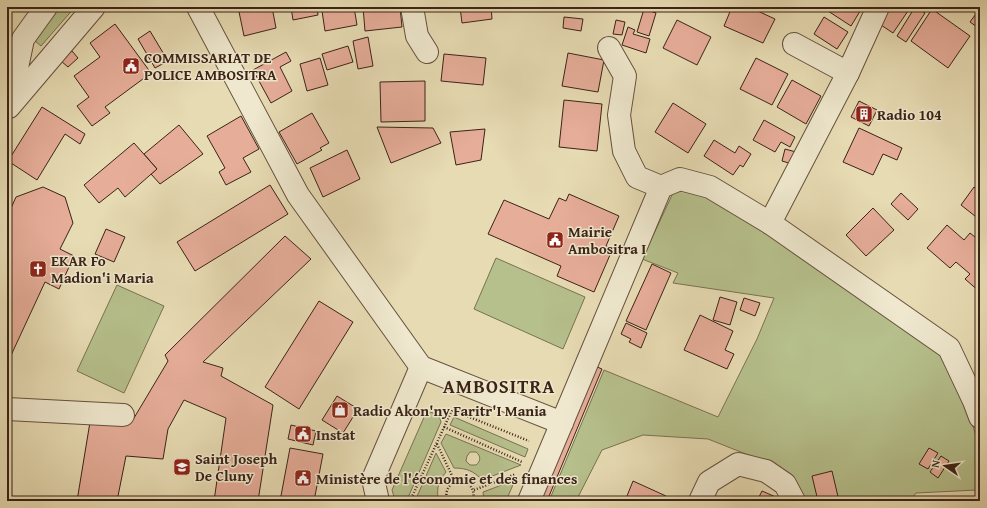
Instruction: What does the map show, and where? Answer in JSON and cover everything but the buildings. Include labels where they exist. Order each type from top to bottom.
[{"type":"street","points":[[8,109],[22,39],[46,7]]},
{"type":"street","points":[[8,109],[94,7]]},
{"type":"street","points":[[198,7],[298,195],[421,367],[562,423]]},
{"type":"street","points":[[412,7],[417,36],[427,52]]},
{"type":"street","points":[[770,223],[848,73],[878,7]]},
{"type":"street","points":[[794,44],[848,73]]},
{"type":"street","points":[[609,48],[625,76],[619,115],[624,151],[637,177],[661,187]]},
{"type":"street","points":[[530,501],[543,460],[562,423],[661,187],[680,179],[710,187],[770,223],[949,348],[980,417]]},
{"type":"street","points":[[378,501],[373,479],[421,367]]},
{"type":"street","points":[[7,409],[123,415]]},
{"type":"street","points":[[700,501],[709,482],[738,464],[766,471],[786,484],[794,501]]},
{"type":"path","points":[[410,501],[452,410],[543,460]]},
{"type":"path","points":[[444,427],[543,460]]},
{"type":"path","points":[[437,444],[455,482]]},
{"type":"path","points":[[474,490],[543,460]]},
{"type":"path","points":[[447,501],[447,490],[450,485],[460,481],[466,482],[474,490],[474,501]]},
{"type":"green space","points":[[54,7],[75,7],[41,46],[29,36]]},
{"type":"green space","points":[[690,189],[726,207],[858,293],[941,353],[973,426],[980,450],[980,501],[978,501],[977,490],[916,493],[910,501],[802,501],[781,468],[708,439],[643,435],[602,450],[576,501],[549,501],[604,370],[718,417],[757,339],[774,298],[673,283],[678,273],[642,259],[673,193]]},
{"type":"green space","points":[[496,258],[585,297],[563,349],[474,309]]},
{"type":"green space","points":[[117,285],[164,306],[124,393],[77,371]]},
{"type":"green space","points":[[430,412],[439,415],[441,422],[407,500],[395,500],[392,490],[425,415]]},
{"type":"green space","points":[[454,417],[528,449],[525,457],[450,425]]},
{"type":"green space","points":[[446,434],[521,465],[482,480],[470,471],[454,468],[441,443]],"holes":[[[470,452],[476,452],[480,457],[480,460],[476,465],[470,465],[466,461],[467,456]]]},
{"type":"green space","points":[[436,453],[446,472],[439,484],[438,500],[415,501]]},
{"type":"green space","points":[[515,480],[506,501],[484,501],[483,492]]},
{"type":"place","name":"COMMISSARIAT DE POLICE AMBOSITRA","points":[[131,66]]},
{"type":"place","name":"Radio 104","points":[[864,114]]},
{"type":"place","name":"Mairie Ambositra I","points":[[555,240]]},
{"type":"place","name":"EKAR Fo Madion'i Maria","points":[[38,269]]},
{"type":"place","name":"Radio Akon'ny Faritr'I Mania","points":[[340,410]]},
{"type":"place","name":"Instat","points":[[303,434]]},
{"type":"place","name":"Saint Joseph De Cluny","points":[[182,467]]},
{"type":"place","name":"Ministère de l'économie et des finances","points":[[303,478]]},
{"type":"district","name":"AMBOSITRA","points":[[499,386]]}]
